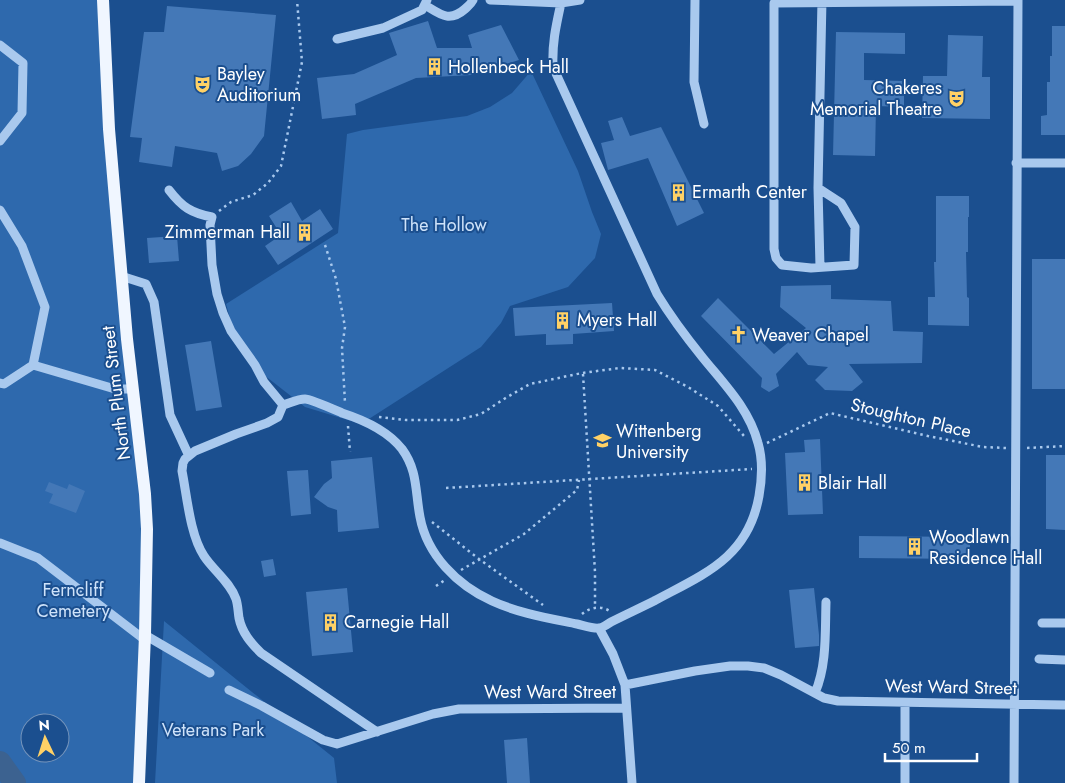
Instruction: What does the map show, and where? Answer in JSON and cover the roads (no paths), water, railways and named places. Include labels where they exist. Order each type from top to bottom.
[{"type":"main road","name":"North Plum Street","points":[[103,0],[108,129],[121,276],[147,520],[145,637],[138,783]]},
{"type":"street","points":[[337,39],[383,28],[422,10],[426,2],[443,16],[452,17],[459,14],[473,0]]},
{"type":"street","points":[[490,0],[561,3],[580,0]]},
{"type":"street","points":[[695,0],[694,82],[704,124]]},
{"type":"street","points":[[818,188],[841,204],[855,227],[854,265],[820,267],[782,265],[776,258],[774,249],[774,1],[1018,0],[1014,783]]},
{"type":"street","points":[[820,267],[818,188],[822,1]]},
{"type":"street","points":[[283,405],[305,399],[363,420],[394,440],[411,465],[416,480],[419,512],[424,532],[442,564],[472,591],[492,602],[518,611],[599,628],[702,575],[721,562],[742,539],[752,520],[761,487],[762,464],[760,446],[746,412],[672,318],[657,294],[553,67],[554,34],[561,3]]},
{"type":"street","points":[[0,45],[23,63],[22,113],[0,140]]},
{"type":"street","points":[[1016,163],[1065,163]]},
{"type":"street","points":[[169,190],[188,209],[198,214],[212,217],[210,225],[212,265],[217,294],[223,313],[231,331],[255,365],[264,382],[283,405]]},
{"type":"street","points":[[0,210],[22,246],[45,307],[33,365],[4,384],[0,382]]},
{"type":"street","points":[[121,276],[146,284],[154,302],[170,415],[189,456]]},
{"type":"street","points":[[33,365],[115,389],[133,389]]},
{"type":"street","points":[[283,405],[278,417],[195,451],[185,459],[182,471],[198,545],[204,556],[232,590],[236,600],[239,619],[250,642],[261,653],[377,732]]},
{"type":"street","points":[[0,543],[38,558],[145,637],[210,673]]},
{"type":"street","points":[[815,693],[820,681],[823,665],[826,602]]},
{"type":"street","points":[[1042,623],[1065,623]]},
{"type":"street","points":[[599,628],[613,654],[625,685]]},
{"type":"street","points":[[1039,659],[1065,660]]},
{"type":"street","name":"West Ward Street","points":[[229,690],[323,740],[337,744],[433,714],[460,709],[626,708],[625,685],[730,666],[764,668],[824,698],[838,701],[1065,704]]},
{"type":"street","points":[[905,703],[905,783]]},
{"type":"street","points":[[626,708],[632,783]]},
{"type":"waterway","points":[[0,762],[15,783]]},
{"type":"place","name":"Hollenbeck Hall","points":[[434,67]]},
{"type":"place","name":"Bayley Auditorium","points":[[203,84]]},
{"type":"place","name":"Chakeres Memorial Theatre","points":[[956,98]]},
{"type":"place","name":"Ermarth Center","points":[[678,192]]},
{"type":"place","name":"Zimmerman Hall","points":[[304,232]]},
{"type":"place","name":"Myers Hall","points":[[563,320]]},
{"type":"place","name":"Weaver Chapel","points":[[738,335]]},
{"type":"place","name":"Wittenberg University","points":[[602,441]]},
{"type":"place","name":"Blair Hall","points":[[804,483]]},
{"type":"place","name":"Woodlawn Residence Hall","points":[[915,547]]},
{"type":"place","name":"Carnegie Hall","points":[[330,622]]},
{"type":"park label","name":"The Hollow","points":[[444,225]]},
{"type":"park label","name":"Ferncliff Cemetery","points":[[73,600]]},
{"type":"park label","name":"Veterans Park","points":[[213,730]]}]
